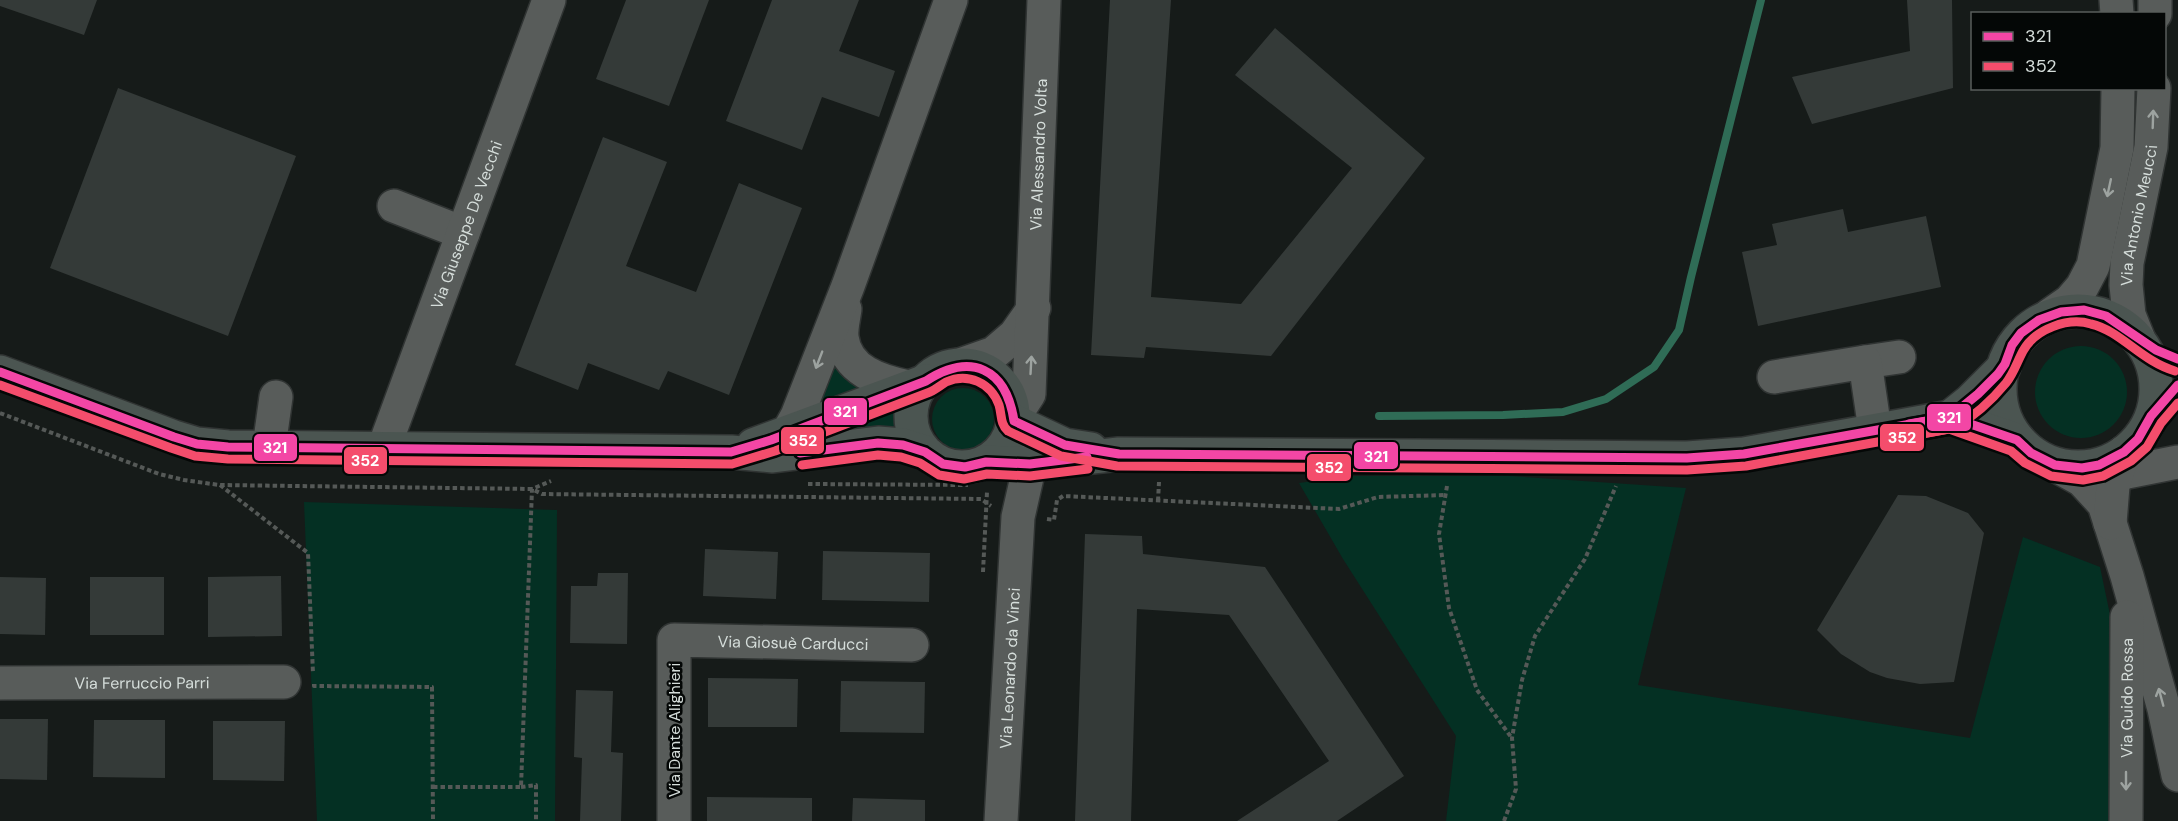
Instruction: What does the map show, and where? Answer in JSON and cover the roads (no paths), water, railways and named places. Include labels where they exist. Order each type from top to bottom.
[{"type":"main road","points":[[2178,359],[2171,358],[2139,340],[2119,322],[2094,312],[2067,311],[2050,315],[2026,328],[2013,342],[2004,367],[2002,400],[2017,440],[2031,453],[2055,465],[2082,468],[2120,463],[2138,440],[2151,416],[2178,385]]},
{"type":"main road","points":[[2139,340],[2151,360],[2156,380],[2151,416]]},
{"type":"main road","points":[[731,452],[787,434],[917,384],[948,367],[960,365],[976,367],[990,374],[1002,384],[1011,400],[1013,424],[1001,450],[983,463]]},
{"type":"main road","points":[[1950,417],[1970,401],[2004,367]]},
{"type":"main road","points":[[0,372],[198,444],[269,447],[731,452],[773,456],[812,453],[878,443],[903,445],[925,452],[943,464],[965,467],[983,463],[1030,464],[1119,454],[1687,458],[1744,454],[1950,417],[2017,440]]},
{"type":"main road","points":[[917,384],[917,393],[912,408],[912,424],[916,439],[925,452]]},
{"type":"main road","points":[[1013,424],[1065,445],[1119,454]]},
{"type":"street","name":"Via Giuseppe De Vecchi","points":[[384,450],[549,0]]},
{"type":"street","points":[[787,434],[797,416],[848,286],[951,0]]},
{"type":"street","name":"Via Alessandro Volta","points":[[1013,424],[1029,394],[1044,0]]},
{"type":"street","name":"Via Antonio Meucci","points":[[2050,315],[2070,301],[2082,287],[2093,266],[2117,148],[2118,90]]},
{"type":"street","name":"Via Antonio Meucci","points":[[2139,340],[2129,315],[2126,285],[2127,263],[2151,147],[2154,90]]},
{"type":"street","points":[[394,206],[463,233]]},
{"type":"street","points":[[848,286],[842,337],[849,358],[861,370],[879,380],[917,384]]},
{"type":"street","points":[[960,365],[994,353],[1015,335],[1034,308]]},
{"type":"street","points":[[1774,378],[1899,357]]},
{"type":"street","points":[[1865,362],[1875,430]]},
{"type":"street","points":[[269,447],[276,397]]},
{"type":"street","points":[[1013,424],[1030,464],[1018,517]]},
{"type":"street","points":[[2120,463],[2178,462]]},
{"type":"street","points":[[983,463],[1004,481],[1014,500],[1018,517]]},
{"type":"street","name":"Via Guido Rossa","points":[[2110,525],[2111,500],[2120,463]]},
{"type":"street","name":"Via Guido Rossa","points":[[2055,465],[2082,480],[2092,488],[2104,504],[2127,576],[2164,709],[2178,775]]},
{"type":"street","name":"Via Leonardo da Vinci","points":[[1001,821],[1018,517]]},
{"type":"street","name":"Via Guido Rossa","points":[[2126,821],[2127,576]]},
{"type":"street","name":"Via Giosuè Carducci","points":[[674,640],[912,645]]},
{"type":"street","name":"Via Dante Alighieri","points":[[674,640],[674,821]]},
{"type":"street","name":"Via Ferruccio Parri","points":[[0,683],[284,681]]},
{"type":"waterway","points":[[1379,416],[1563,412],[1606,399],[1654,367],[1679,330],[1761,0]]}]
